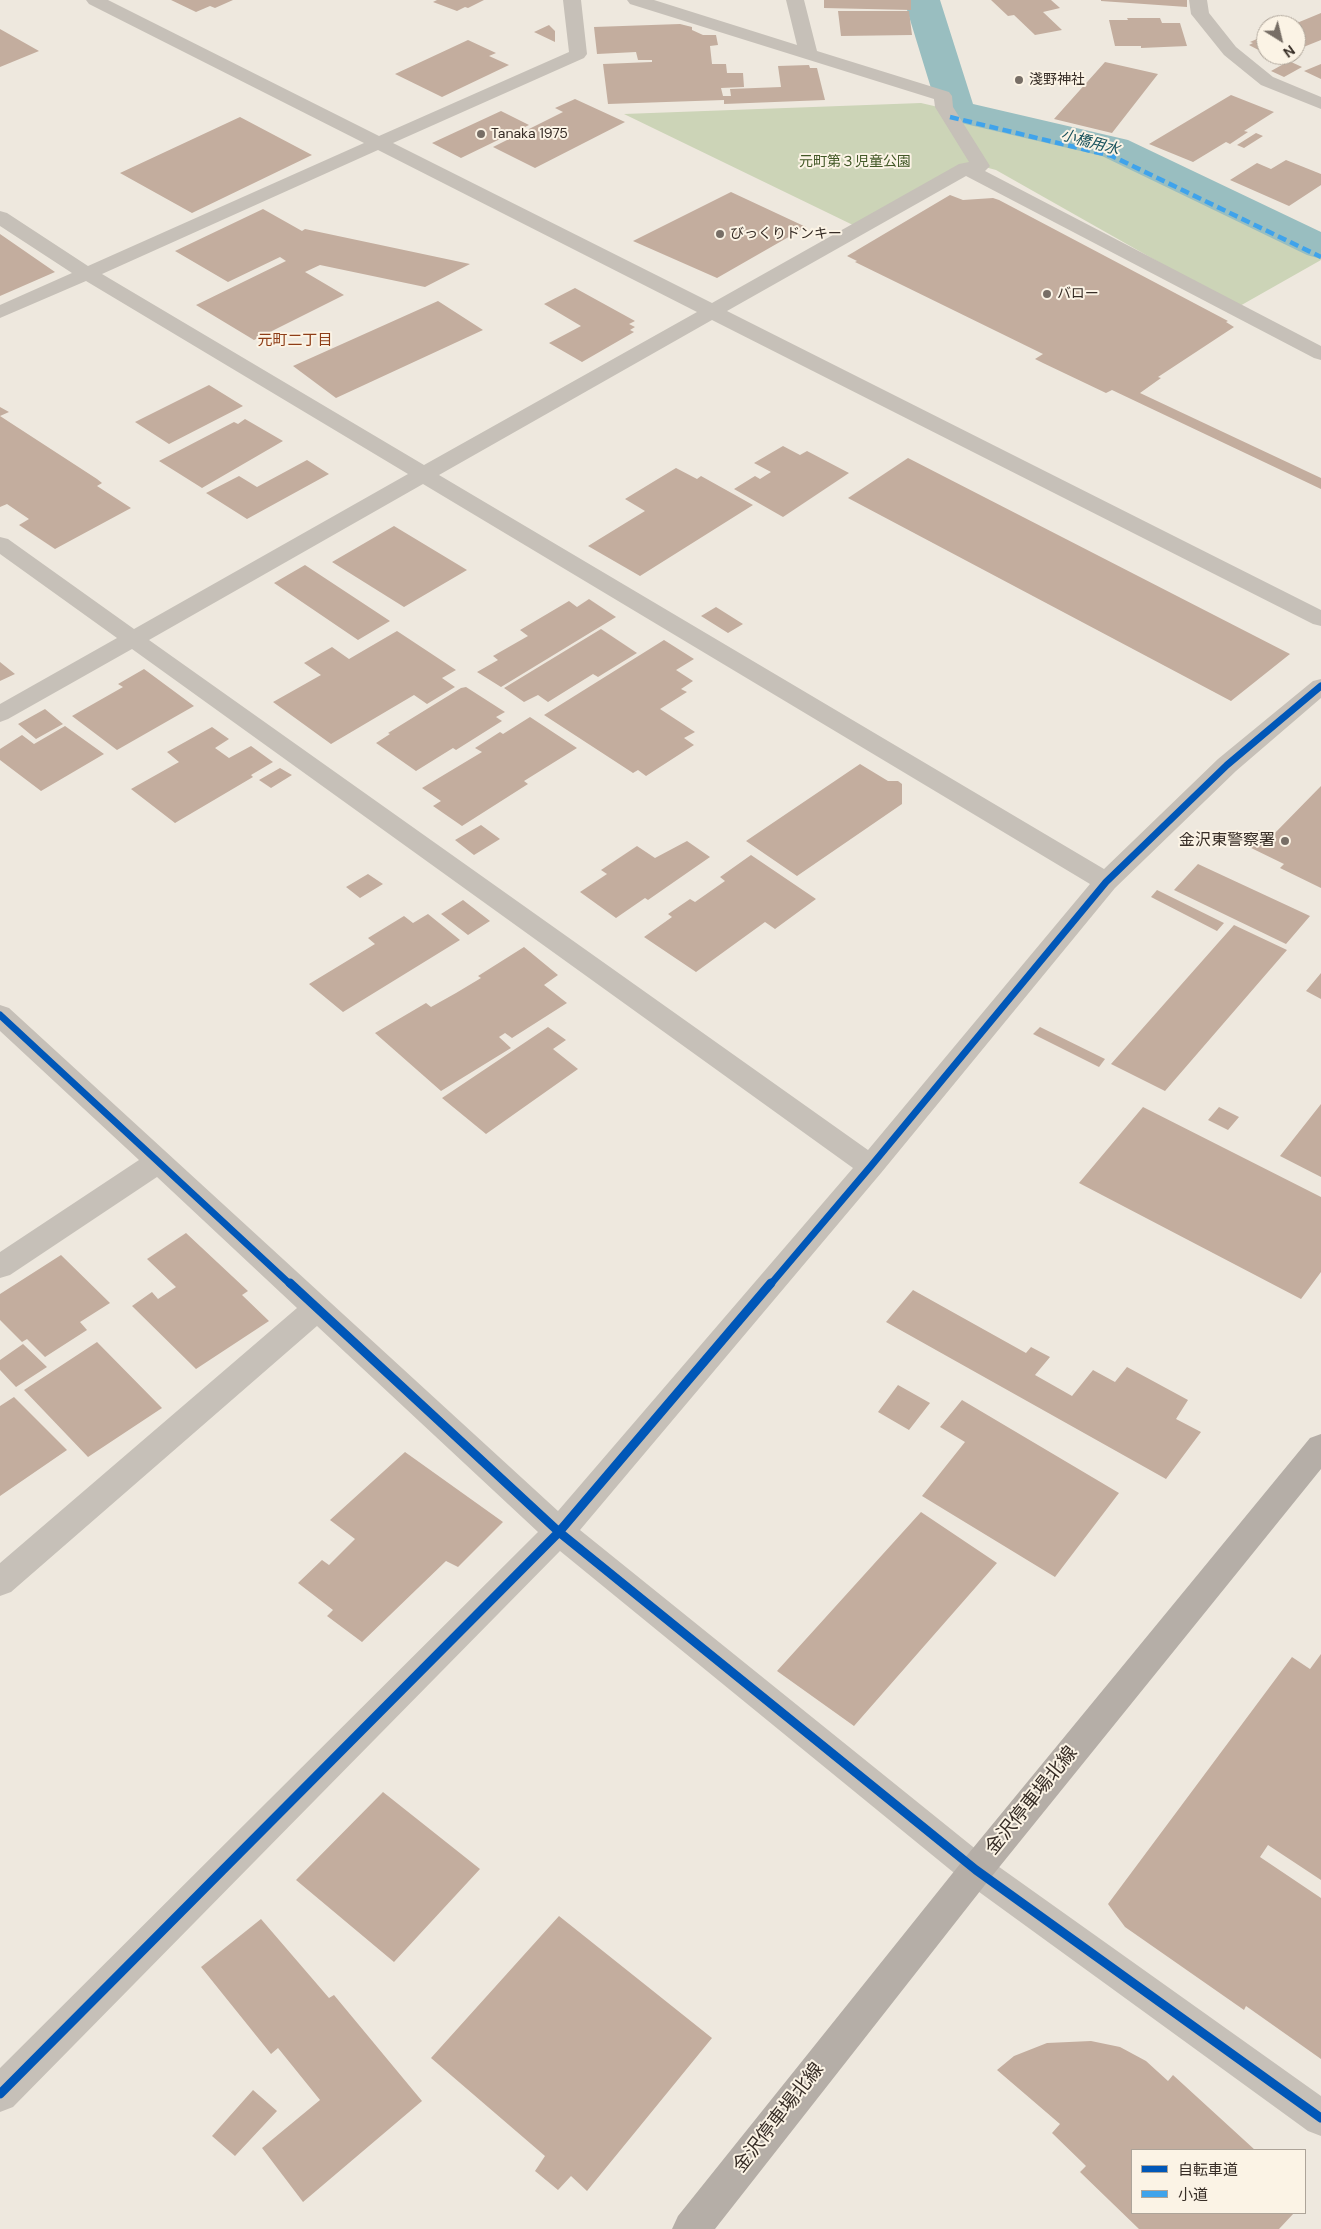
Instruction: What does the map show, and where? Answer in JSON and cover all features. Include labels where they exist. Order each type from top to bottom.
[{"type":"main road","name":"金沢停車場北線","points":[[691,2229],[976,1870],[1321,1447]]},
{"type":"street","points":[[95,0],[1321,619]]},
{"type":"street","points":[[0,312],[578,54],[572,0]]},
{"type":"street","points":[[0,714],[966,168],[981,166],[944,108],[943,96],[808,52],[636,0]]},
{"type":"street","points":[[795,0],[808,52]]},
{"type":"street","points":[[1198,0],[1200,14],[1230,51],[1267,81],[1321,104]]},
{"type":"street","points":[[966,168],[1321,354]]},
{"type":"street","points":[[0,217],[86,273],[1106,882]]},
{"type":"street","points":[[0,544],[871,1166]]},
{"type":"street","points":[[0,2094],[559,1532],[871,1166],[1106,882],[1227,765],[1321,686]]},
{"type":"street","points":[[0,1015],[559,1532],[976,1870],[1321,2118]]},
{"type":"street","points":[[0,1267],[158,1162]]},
{"type":"street","points":[[0,1582],[317,1308]]},
{"type":"green space","name":"元町第３児童公園","points":[[921,103],[1115,148],[1321,247],[1321,260],[1238,307],[996,170],[981,166],[855,226],[624,114]]},
{"type":"building","points":[[171,0],[233,0],[215,8],[210,6],[196,12]]},
{"type":"building","points":[[437,0],[484,0],[457,11],[433,2]]},
{"type":"building","points":[[824,0],[911,0],[911,10],[824,8]]},
{"type":"building","points":[[991,0],[1051,0],[1060,8],[1043,12],[1062,30],[1035,35],[1014,15],[1008,16]]},
{"type":"building","points":[[1187,0],[1187,7],[1101,1]]},
{"type":"building","points":[[838,11],[909,11],[912,35],[841,36]]},
{"type":"building","points":[[1321,13],[1321,40],[1306,46],[1306,19]]},
{"type":"building","points":[[1127,18],[1160,18],[1162,23],[1180,23],[1187,46],[1141,48],[1141,46],[1115,46],[1109,20],[1128,20]]},
{"type":"building","points":[[680,24],[692,27],[692,30],[703,35],[716,35],[718,45],[710,46],[712,64],[726,64],[727,73],[743,73],[744,87],[721,88],[723,96],[731,96],[730,89],[781,87],[778,66],[809,65],[810,68],[817,68],[825,100],[724,104],[724,100],[608,104],[603,64],[652,62],[652,60],[638,60],[636,52],[597,54],[594,27]]},
{"type":"building","points":[[549,25],[555,31],[555,42],[534,32]]},
{"type":"building","points":[[0,29],[39,51],[0,67]]},
{"type":"building","points":[[1256,39],[1256,49],[1249,45],[1253,43],[1250,42]]},
{"type":"building","points":[[468,40],[496,53],[489,56],[509,65],[442,97],[395,74]]},
{"type":"building","points":[[1105,62],[1158,74],[1112,133],[1054,119]]},
{"type":"building","points":[[1321,64],[1321,79],[1304,71]]},
{"type":"building","points":[[1282,65],[1298,65],[1302,67],[1284,77],[1271,71]]},
{"type":"building","points":[[1231,95],[1274,112],[1244,131],[1248,132],[1230,144],[1226,142],[1193,162],[1149,144]]},
{"type":"building","points":[[575,99],[625,122],[535,168],[493,147],[563,112],[555,108]]},
{"type":"building","name":"Tanaka 1975","points":[[501,111],[529,125],[461,158],[432,143]]},
{"type":"building","points":[[240,117],[312,155],[192,213],[120,173]]},
{"type":"building","points":[[1256,133],[1263,136],[1244,148],[1237,145]]},
{"type":"building","points":[[1286,160],[1321,174],[1321,185],[1289,206],[1230,180],[1257,163],[1271,169]]},
{"type":"building","name":"びっくりドンキー","points":[[731,192],[806,227],[717,278],[633,241]]},
{"type":"building","name":"バロー","points":[[950,195],[963,200],[993,198],[999,200],[1228,321],[1226,322],[1234,327],[1158,377],[1161,378],[1140,393],[1321,478],[1321,489],[1112,390],[1106,393],[1043,363],[1035,359],[1043,354],[855,262],[857,261],[847,256]]},
{"type":"building","points":[[263,209],[302,231],[305,229],[470,264],[425,287],[320,265],[305,272],[344,295],[254,340],[196,305],[286,261],[280,257],[228,282],[175,251]]},
{"type":"building","points":[[0,234],[55,272],[0,296]]},
{"type":"building","points":[[575,288],[635,321],[629,324],[635,327],[630,330],[634,332],[582,362],[549,343],[581,326],[544,304]]},
{"type":"building","points":[[438,301],[483,330],[336,398],[293,366]]},
{"type":"building","points":[[209,385],[243,406],[169,444],[135,422]]},
{"type":"building","points":[[0,407],[9,412],[0,416]]},
{"type":"building","points":[[0,416],[97,479],[102,483],[97,486],[131,508],[55,549],[19,525],[29,519],[7,504],[0,507]]},
{"type":"building","points":[[245,419],[283,441],[202,488],[159,461],[234,422],[238,424]]},
{"type":"building","points":[[783,446],[800,455],[807,451],[849,473],[783,517],[734,489],[755,476],[760,479],[771,472],[754,463]]},
{"type":"building","points":[[908,458],[1290,654],[1231,701],[848,498]]},
{"type":"building","points":[[307,460],[329,474],[247,519],[206,493],[239,476],[257,487]]},
{"type":"building","points":[[676,468],[697,479],[701,476],[753,505],[640,576],[588,546],[645,511],[625,499]]},
{"type":"building","points":[[394,526],[467,570],[404,607],[332,562]]},
{"type":"building","points":[[305,565],[390,621],[358,640],[274,583]]},
{"type":"building","points":[[589,599],[616,617],[501,687],[477,672],[498,660],[493,656],[528,636],[520,630],[569,601],[577,607]]},
{"type":"building","points":[[716,607],[743,624],[728,633],[701,616]]},
{"type":"building","points":[[601,629],[637,653],[598,677],[593,674],[548,702],[538,695],[524,702],[504,688]]},
{"type":"building","points":[[397,631],[456,670],[442,678],[455,687],[427,704],[414,695],[331,744],[273,702],[321,675],[304,663],[332,647],[349,659]]},
{"type":"building","points":[[664,640],[694,659],[676,670],[693,681],[681,689],[687,692],[660,709],[695,732],[684,738],[694,745],[646,776],[638,770],[633,773],[544,715]]},
{"type":"building","points":[[0,662],[15,674],[0,681]]},
{"type":"building","points":[[144,669],[194,706],[117,750],[72,716],[123,687],[118,684]]},
{"type":"building","points":[[466,687],[505,712],[496,717],[502,721],[456,750],[453,748],[416,771],[376,743],[390,734],[388,733],[461,688]]},
{"type":"building","points":[[45,709],[63,724],[36,739],[18,724]]},
{"type":"building","points":[[530,717],[577,748],[524,781],[528,784],[462,826],[433,806],[441,801],[422,788],[482,752],[475,748],[500,732],[503,734]]},
{"type":"building","points":[[65,726],[104,754],[41,791],[0,760],[0,749],[22,735],[34,744]]},
{"type":"building","points":[[212,727],[229,739],[215,748],[229,758],[251,746],[273,762],[251,775],[253,777],[175,823],[131,789],[179,762],[167,752]]},
{"type":"building","points":[[860,764],[888,781],[898,781],[902,784],[902,804],[797,876],[746,841]]},
{"type":"building","points":[[280,768],[292,775],[271,788],[259,780]]},
{"type":"building","name":"金沢東警察署","points":[[1321,786],[1321,888],[1280,868],[1284,864],[1245,845],[1259,830],[1272,836]]},
{"type":"building","points":[[481,825],[500,839],[474,855],[455,840]]},
{"type":"building","points":[[687,841],[710,857],[648,900],[645,898],[616,918],[580,892],[607,874],[601,870],[637,846],[655,858]]},
{"type":"building","points":[[751,855],[816,899],[775,929],[765,922],[696,972],[644,937],[672,917],[668,914],[690,899],[695,902],[725,881],[720,877]]},
{"type":"building","points":[[1198,864],[1310,916],[1286,944],[1174,890]]},
{"type":"building","points":[[368,874],[383,884],[360,898],[346,887]]},
{"type":"building","points":[[1157,890],[1224,923],[1217,931],[1151,897]]},
{"type":"building","points":[[463,900],[490,921],[468,935],[441,914]]},
{"type":"building","points":[[428,914],[460,940],[343,1012],[309,984],[375,944],[368,938],[404,916],[413,923]]},
{"type":"building","points":[[1234,925],[1287,950],[1165,1091],[1111,1064]]},
{"type":"building","points":[[524,947],[558,975],[544,985],[567,1003],[512,1038],[505,1033],[499,1037],[511,1048],[441,1091],[375,1033],[426,1003],[431,1007],[456,993],[481,978],[478,976]]},
{"type":"building","points":[[1321,973],[1321,999],[1306,991]]},
{"type":"building","points":[[548,1027],[566,1040],[553,1049],[578,1069],[486,1134],[442,1098]]},
{"type":"building","points":[[1040,1027],[1105,1059],[1099,1067],[1033,1034]]},
{"type":"building","points":[[1321,1104],[1321,1177],[1280,1156]]},
{"type":"building","points":[[1143,1107],[1321,1197],[1321,1272],[1301,1299],[1079,1183]]},
{"type":"building","points":[[1219,1107],[1239,1117],[1228,1130],[1208,1120]]},
{"type":"building","points":[[186,1233],[248,1291],[242,1295],[269,1321],[196,1369],[132,1306],[152,1292],[158,1299],[176,1287],[147,1259]]},
{"type":"building","points":[[61,1255],[110,1303],[80,1322],[87,1330],[45,1357],[27,1339],[22,1342],[0,1320],[0,1294]]},
{"type":"building","points":[[913,1290],[1026,1353],[1031,1347],[1050,1357],[1035,1375],[1072,1396],[1093,1370],[1115,1382],[1127,1367],[1188,1400],[1176,1419],[1201,1432],[1166,1479],[886,1322]]},
{"type":"building","points":[[97,1342],[162,1408],[88,1457],[24,1390]]},
{"type":"building","points":[[23,1344],[47,1367],[16,1387],[0,1370],[0,1360]]},
{"type":"building","points":[[898,1385],[930,1403],[909,1430],[878,1412]]},
{"type":"building","points":[[14,1397],[67,1450],[0,1496],[0,1406]]},
{"type":"building","points":[[962,1400],[1119,1493],[1055,1577],[922,1496],[965,1442],[940,1427]]},
{"type":"building","points":[[405,1452],[503,1522],[458,1567],[446,1561],[362,1642],[327,1616],[333,1610],[298,1583],[322,1560],[329,1565],[355,1539],[330,1520]]},
{"type":"building","points":[[921,1512],[997,1563],[854,1726],[777,1671]]},
{"type":"building","points":[[1321,1654],[1321,1880],[1268,1845],[1260,1857],[1321,1898],[1321,2059],[1246,2006],[1244,2010],[1125,1927],[1108,1904],[1292,1657],[1310,1669]]},
{"type":"building","points":[[383,1792],[480,1869],[394,1962],[296,1880]]},
{"type":"building","points":[[559,1916],[712,2038],[587,2191],[571,2176],[558,2190],[535,2171],[545,2156],[431,2058]]},
{"type":"building","points":[[261,1919],[329,1998],[334,1995],[422,2101],[303,2202],[262,2148],[320,2100],[278,2048],[271,2054],[201,1967]]},
{"type":"building","points":[[1091,2041],[1120,2047],[1146,2061],[1168,2081],[1173,2075],[1254,2149],[1131,2149],[1131,2214],[1293,2214],[1279,2229],[1139,2229],[1080,2172],[1086,2166],[1052,2133],[1060,2124],[997,2070],[1014,2056],[1047,2043]]},
{"type":"building","points":[[253,2090],[277,2111],[235,2156],[212,2136]]},
{"type":"waterway","name":"小橋用水","points":[[922,0],[957,111],[1115,148],[1321,247]]},
{"type":"marked path","points":[[950,117],[1112,156],[1321,257]]},
{"type":"cycle path","points":[[0,2094],[559,1532],[871,1166],[1106,882],[1227,765],[1321,686]]},
{"type":"cycle path","points":[[0,1015],[559,1532],[976,1870],[1321,2118]]},
{"type":"place","name":"淺野神社","points":[[1019,80]]},
{"type":"place","name":"Tanaka 1975","points":[[481,134]]},
{"type":"place","name":"びっくりドンキー","points":[[720,234]]},
{"type":"place","name":"バロー","points":[[1047,294]]},
{"type":"place","name":"金沢東警察署","points":[[1285,841]]},
{"type":"district","name":"元町二丁目","points":[[295,341]]}]
